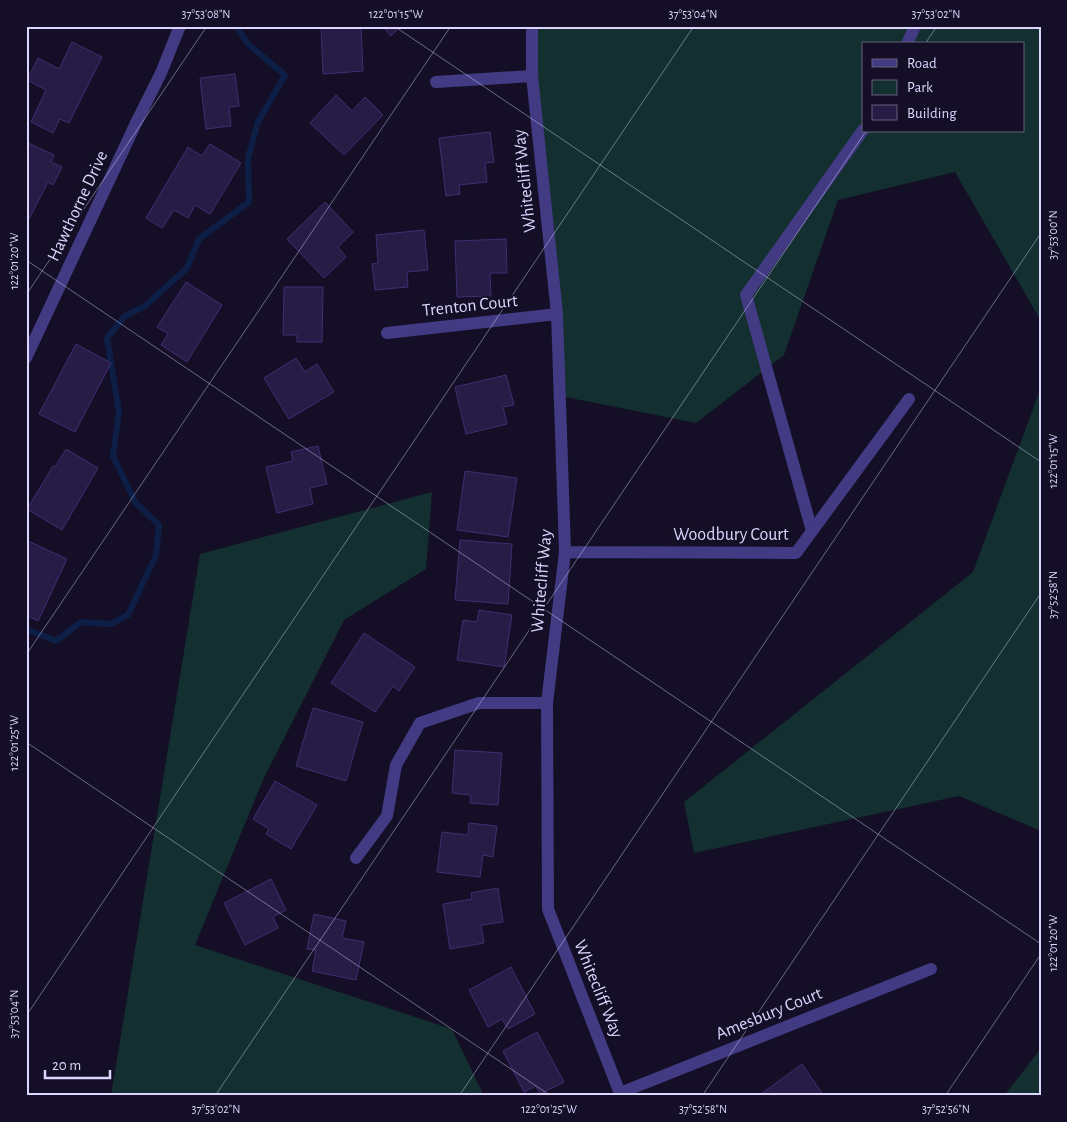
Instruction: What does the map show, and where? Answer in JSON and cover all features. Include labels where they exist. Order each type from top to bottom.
[{"type":"street","name":"Hawthorne Drive","points":[[26,358],[161,72],[180,26]]},
{"type":"street","name":"Whitecliff Way","points":[[532,26],[532,76],[557,314],[565,552],[547,703],[548,910],[620,1094]]},
{"type":"street","points":[[908,42],[915,26]]},
{"type":"street","points":[[436,82],[532,76]]},
{"type":"street","points":[[812,531],[746,295],[862,131]]},
{"type":"street","name":"Trenton Court","points":[[387,333],[557,314]]},
{"type":"street","name":"Woodbury Court","points":[[565,552],[796,553],[909,400]]},
{"type":"street","points":[[356,858],[387,816],[396,765],[420,723],[479,703],[547,703]]},
{"type":"street","name":"Amesbury Court","points":[[620,1094],[931,969]]},
{"type":"green space","points":[[532,26],[1041,26],[1041,321],[955,172],[838,200],[784,355],[696,423],[560,396]]},
{"type":"green space","points":[[1041,387],[1041,831],[959,796],[694,853],[684,802],[973,572]]},
{"type":"green space","points":[[432,492],[426,569],[344,620],[263,780],[195,945],[452,1029],[484,1096],[111,1096],[200,554]]},
{"type":"green space","points":[[1041,1048],[1041,1096],[1004,1096]]},
{"type":"building","points":[[321,26],[361,26],[363,71],[323,74]]},
{"type":"building","points":[[382,26],[401,26],[391,36]]},
{"type":"building","points":[[72,42],[102,57],[69,123],[60,119],[53,133],[31,122],[46,90],[27,80],[38,58],[59,69]]},
{"type":"building","points":[[235,74],[239,106],[229,107],[231,126],[206,129],[200,78]]},
{"type":"building","points":[[336,95],[352,111],[365,97],[383,115],[344,155],[310,123]]},
{"type":"building","points":[[490,132],[494,162],[485,163],[487,182],[459,185],[460,194],[446,196],[439,138]]},
{"type":"building","points":[[26,142],[54,155],[51,162],[62,167],[53,185],[48,182],[29,219],[26,218]]},
{"type":"building","points":[[210,144],[241,163],[210,214],[195,205],[188,218],[174,210],[162,228],[146,218],[188,147],[202,156]]},
{"type":"building","points":[[325,202],[353,232],[338,247],[346,257],[324,278],[287,239]]},
{"type":"building","points":[[424,230],[428,270],[407,272],[408,287],[375,290],[372,264],[378,263],[376,235]]},
{"type":"building","points":[[506,239],[507,273],[490,273],[491,296],[457,297],[455,241]]},
{"type":"building","points":[[186,282],[222,305],[187,362],[161,345],[168,334],[157,327]]},
{"type":"building","points":[[284,287],[323,287],[322,342],[297,342],[297,335],[283,335]]},
{"type":"building","points":[[76,344],[111,363],[75,432],[39,414]]},
{"type":"building","points":[[296,358],[305,372],[317,364],[334,392],[289,419],[264,378]]},
{"type":"building","points":[[506,375],[514,405],[503,407],[507,424],[466,434],[455,387]]},
{"type":"building","points":[[318,446],[327,484],[310,488],[313,504],[277,513],[266,467],[293,461],[291,452]]},
{"type":"building","points":[[66,449],[98,468],[62,530],[27,509],[53,466],[55,467]]},
{"type":"building","points":[[465,471],[517,478],[508,537],[457,530]]},
{"type":"building","points":[[26,540],[67,559],[38,621],[26,615]]},
{"type":"building","points":[[460,540],[512,544],[508,604],[455,600]]},
{"type":"building","points":[[479,610],[512,615],[504,667],[457,660],[463,620],[477,622]]},
{"type":"building","points":[[364,633],[415,667],[399,691],[393,686],[375,712],[331,683]]},
{"type":"building","points":[[313,708],[363,722],[346,781],[296,766]]},
{"type":"building","points":[[455,750],[502,753],[498,805],[470,803],[471,795],[452,793]]},
{"type":"building","points":[[275,781],[317,805],[291,849],[266,834],[269,829],[253,819]]},
{"type":"building","points":[[469,823],[497,826],[493,857],[483,855],[480,877],[437,872],[442,832],[468,835]]},
{"type":"building","points":[[271,879],[286,910],[273,917],[278,928],[245,945],[224,903]]},
{"type":"building","points":[[498,888],[503,922],[481,925],[484,943],[450,949],[443,904],[472,899],[471,893]]},
{"type":"building","points":[[314,914],[346,921],[342,938],[364,942],[356,980],[312,971],[316,950],[307,949]]},
{"type":"building","points":[[511,967],[535,1014],[508,1029],[502,1019],[488,1027],[469,990]]},
{"type":"building","points":[[537,1032],[564,1082],[540,1094],[536,1086],[524,1092],[503,1051]]},
{"type":"building","points":[[802,1064],[824,1096],[763,1096],[761,1094]]},
{"type":"waterway","points":[[26,629],[56,641],[81,622],[111,624],[128,615],[156,555],[159,525],[135,502],[113,456],[119,412],[107,338],[125,316],[145,306],[187,268],[199,239],[249,202],[248,158],[258,122],[285,75],[248,44],[236,26]]}]
